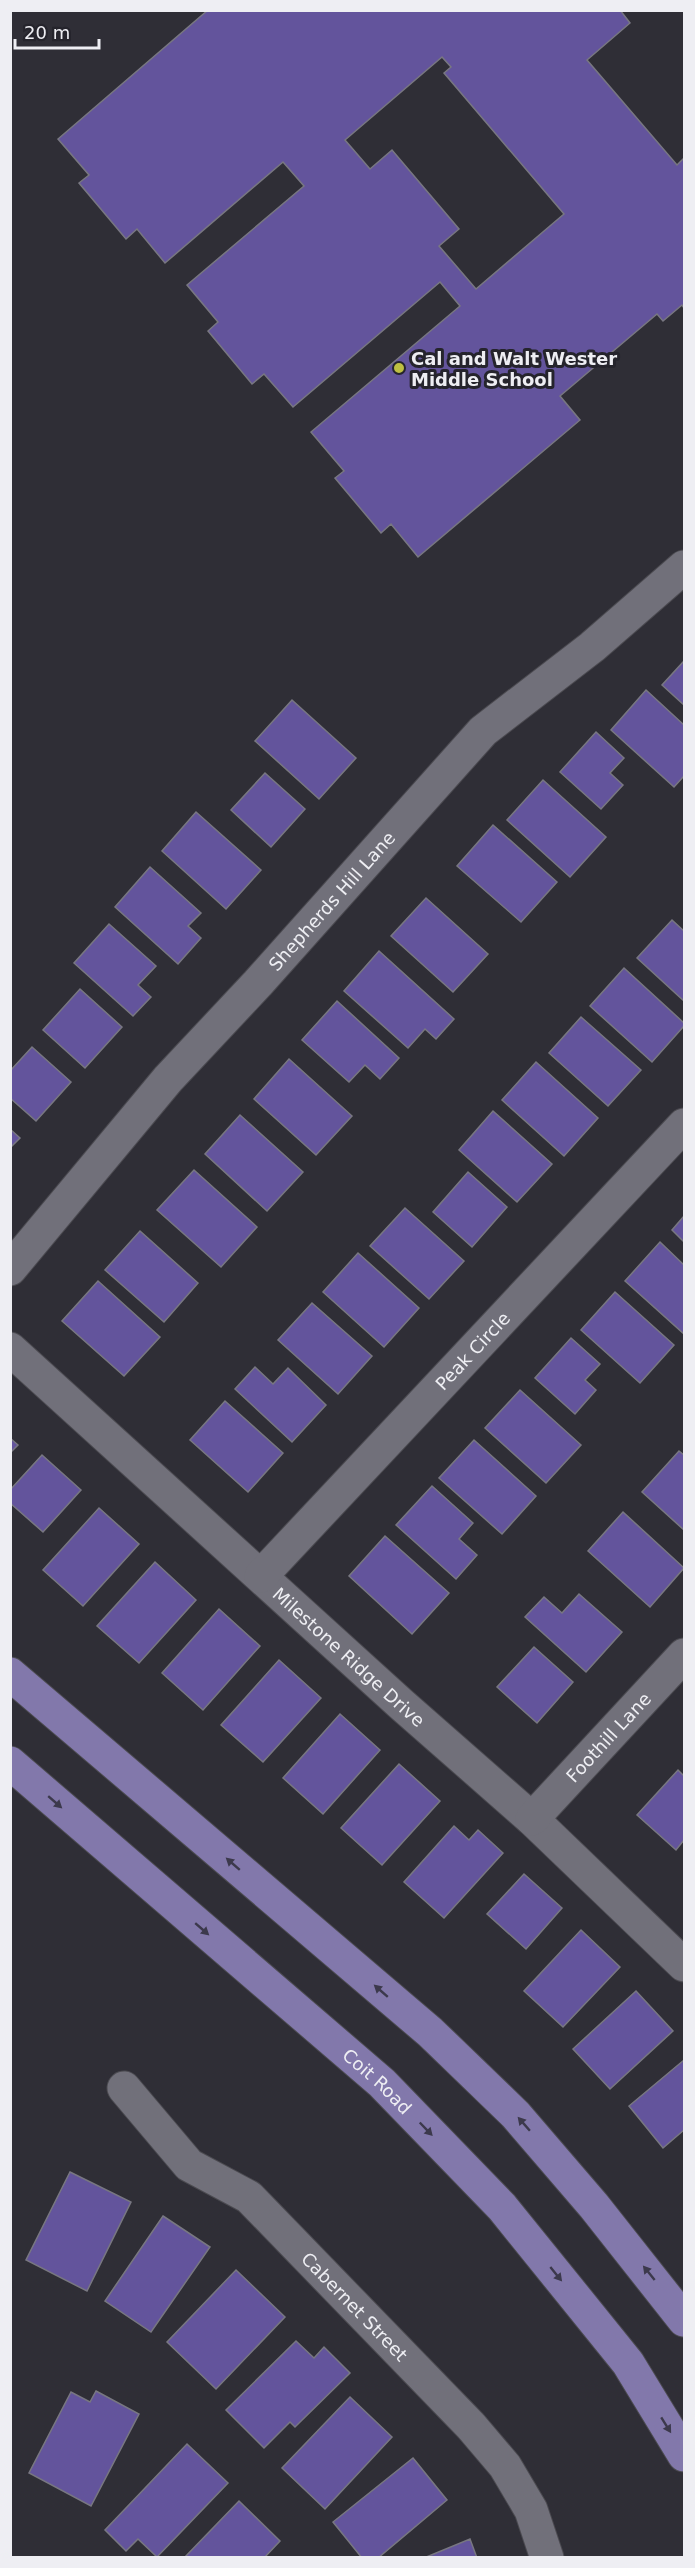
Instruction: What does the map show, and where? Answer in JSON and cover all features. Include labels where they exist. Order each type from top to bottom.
[{"type":"main road","points":[[10,1674],[430,2032],[507,2106],[594,2205],[684,2320]]},
{"type":"main road","name":"Coit Road","points":[[10,1763],[382,2083],[502,2207],[628,2363],[684,2455]]},
{"type":"street","name":"Shepherds Hill Lane","points":[[10,1269],[168,1079],[258,983],[483,731],[592,647],[684,567]]},
{"type":"street","name":"Peak Circle","points":[[261,1576],[684,1125]]},
{"type":"street","name":"Milestone Ridge Drive","points":[[10,1349],[401,1704],[532,1818],[684,1965]]},
{"type":"street","name":"Foothill Lane","points":[[532,1818],[684,1655]]},
{"type":"street","name":"Cabernet Street","points":[[124,2088],[189,2165],[249,2197],[471,2426],[505,2466],[531,2510],[547,2558]]},
{"type":"building","points":[[208,10],[620,10],[630,23],[587,60],[677,165],[684,158],[684,308],[682,305],[663,321],[657,314],[560,396],[580,420],[418,557],[391,524],[381,533],[335,478],[344,471],[311,432],[460,306],[440,282],[293,407],[264,374],[252,384],[208,331],[218,322],[187,285],[304,186],[283,162],[165,263],[137,229],[126,239],[79,183],[89,175],[58,139]],"holes":[[[442,57],[451,67],[444,73],[564,214],[476,289],[439,246],[459,229],[392,150],[370,169],[345,140]]]},
{"type":"building","points":[[684,661],[684,705],[662,685]]},
{"type":"building","points":[[646,690],[684,725],[684,776],[674,787],[611,730]]},
{"type":"building","points":[[292,700],[356,758],[319,799],[255,741]]},
{"type":"building","points":[[596,732],[624,758],[610,773],[623,785],[601,809],[560,772]]},
{"type":"building","points":[[265,773],[305,809],[271,847],[231,810]]},
{"type":"building","points":[[543,780],[606,837],[570,877],[507,820]]},
{"type":"building","points":[[196,812],[261,870],[226,909],[162,851]]},
{"type":"building","points":[[493,825],[557,882],[521,922],[457,866]]},
{"type":"building","points":[[150,867],[201,913],[188,926],[201,938],[178,964],[115,907]]},
{"type":"building","points":[[426,898],[488,954],[453,992],[391,936]]},
{"type":"building","points":[[672,920],[684,931],[684,1001],[637,958]]},
{"type":"building","points":[[109,924],[156,966],[138,985],[151,997],[133,1016],[74,963]]},
{"type":"building","points":[[379,951],[454,1019],[436,1039],[425,1029],[408,1048],[344,991]]},
{"type":"building","points":[[624,968],[684,1023],[684,1026],[652,1062],[590,1006]]},
{"type":"building","points":[[80,989],[122,1027],[85,1068],[43,1030]]},
{"type":"building","points":[[337,1001],[399,1058],[380,1079],[365,1065],[349,1082],[302,1040]]},
{"type":"building","points":[[581,1017],[641,1070],[608,1106],[549,1053]]},
{"type":"building","points":[[32,1047],[71,1082],[36,1121],[10,1098],[10,1071]]},
{"type":"building","points":[[289,1059],[352,1116],[316,1155],[254,1099]]},
{"type":"building","points":[[536,1062],[598,1118],[564,1156],[502,1100]]},
{"type":"building","points":[[493,1111],[552,1164],[517,1202],[459,1150]]},
{"type":"building","points":[[240,1115],[303,1172],[267,1211],[205,1154]]},
{"type":"building","points":[[10,1129],[20,1138],[10,1148]]},
{"type":"building","points":[[194,1170],[257,1227],[221,1267],[157,1210]]},
{"type":"building","points":[[468,1172],[507,1207],[472,1247],[433,1212]]},
{"type":"building","points":[[405,1208],[464,1261],[429,1299],[370,1246]]},
{"type":"building","points":[[684,1216],[684,1242],[672,1230]]},
{"type":"building","points":[[140,1231],[198,1283],[164,1322],[105,1270]]},
{"type":"building","points":[[660,1242],[684,1265],[684,1334],[625,1281]]},
{"type":"building","points":[[358,1253],[419,1308],[384,1347],[323,1292]]},
{"type":"building","points":[[98,1281],[160,1337],[124,1376],[62,1321]]},
{"type":"building","points":[[615,1292],[674,1345],[640,1383],[581,1330]]},
{"type":"building","points":[[312,1303],[372,1356],[338,1394],[278,1340]]},
{"type":"building","points":[[571,1338],[600,1364],[585,1380],[596,1390],[575,1414],[535,1378]]},
{"type":"building","points":[[255,1367],[273,1384],[288,1368],[326,1405],[292,1442],[235,1389]]},
{"type":"building","points":[[520,1390],[581,1445],[546,1483],[485,1428]]},
{"type":"building","points":[[225,1401],[283,1453],[248,1492],[190,1440]]},
{"type":"building","points":[[10,1438],[18,1445],[10,1453]]},
{"type":"building","points":[[474,1440],[536,1496],[502,1534],[439,1478]]},
{"type":"building","points":[[679,1451],[684,1455],[684,1530],[642,1492]]},
{"type":"building","points":[[42,1455],[81,1490],[43,1532],[10,1503],[10,1490]]},
{"type":"building","points":[[432,1486],[473,1523],[459,1539],[477,1555],[456,1579],[396,1525]]},
{"type":"building","points":[[99,1508],[139,1544],[83,1606],[43,1570]]},
{"type":"building","points":[[623,1512],[684,1568],[650,1607],[588,1551]]},
{"type":"building","points":[[385,1536],[449,1593],[412,1634],[349,1576]]},
{"type":"building","points":[[155,1562],[196,1600],[139,1663],[97,1626]]},
{"type":"building","points":[[579,1594],[622,1632],[586,1672],[525,1617],[544,1597],[562,1613]]},
{"type":"building","points":[[219,1609],[260,1646],[203,1710],[162,1673]]},
{"type":"building","points":[[534,1647],[573,1682],[537,1723],[497,1687]]},
{"type":"building","points":[[279,1660],[321,1698],[263,1762],[221,1725]]},
{"type":"building","points":[[340,1714],[380,1750],[323,1814],[283,1778]]},
{"type":"building","points":[[399,1764],[440,1801],[382,1865],[341,1828]]},
{"type":"building","points":[[678,1770],[684,1776],[684,1840],[676,1850],[637,1815]]},
{"type":"building","points":[[454,1826],[469,1840],[478,1830],[503,1853],[444,1918],[404,1882]]},
{"type":"building","points":[[524,1874],[562,1908],[526,1949],[487,1914]]},
{"type":"building","points":[[581,1930],[620,1967],[563,2027],[524,1991]]},
{"type":"building","points":[[636,1991],[673,2031],[610,2089],[573,2049]]},
{"type":"building","points":[[684,2060],[684,2130],[663,2148],[629,2106]]},
{"type":"building","points":[[70,2172],[131,2202],[87,2291],[26,2260]]},
{"type":"building","points":[[163,2216],[210,2247],[151,2332],[105,2301]]},
{"type":"building","points":[[236,2270],[285,2317],[216,2389],[167,2342]]},
{"type":"building","points":[[296,2341],[314,2358],[324,2347],[350,2373],[295,2427],[290,2422],[264,2448],[226,2410]]},
{"type":"building","points":[[96,2391],[139,2414],[91,2506],[29,2473],[71,2392],[90,2402]]},
{"type":"building","points":[[350,2397],[392,2437],[325,2509],[282,2468]]},
{"type":"building","points":[[187,2444],[228,2483],[157,2557],[138,2539],[126,2551],[105,2530]]},
{"type":"building","points":[[413,2458],[447,2500],[378,2558],[362,2558],[333,2522]]},
{"type":"building","points":[[239,2501],[280,2541],[264,2558],[184,2558]]},
{"type":"building","points":[[470,2539],[477,2558],[424,2558]]},
{"type":"place","name":"Cal and Walt Wester Middle School","points":[[399,368]]}]
